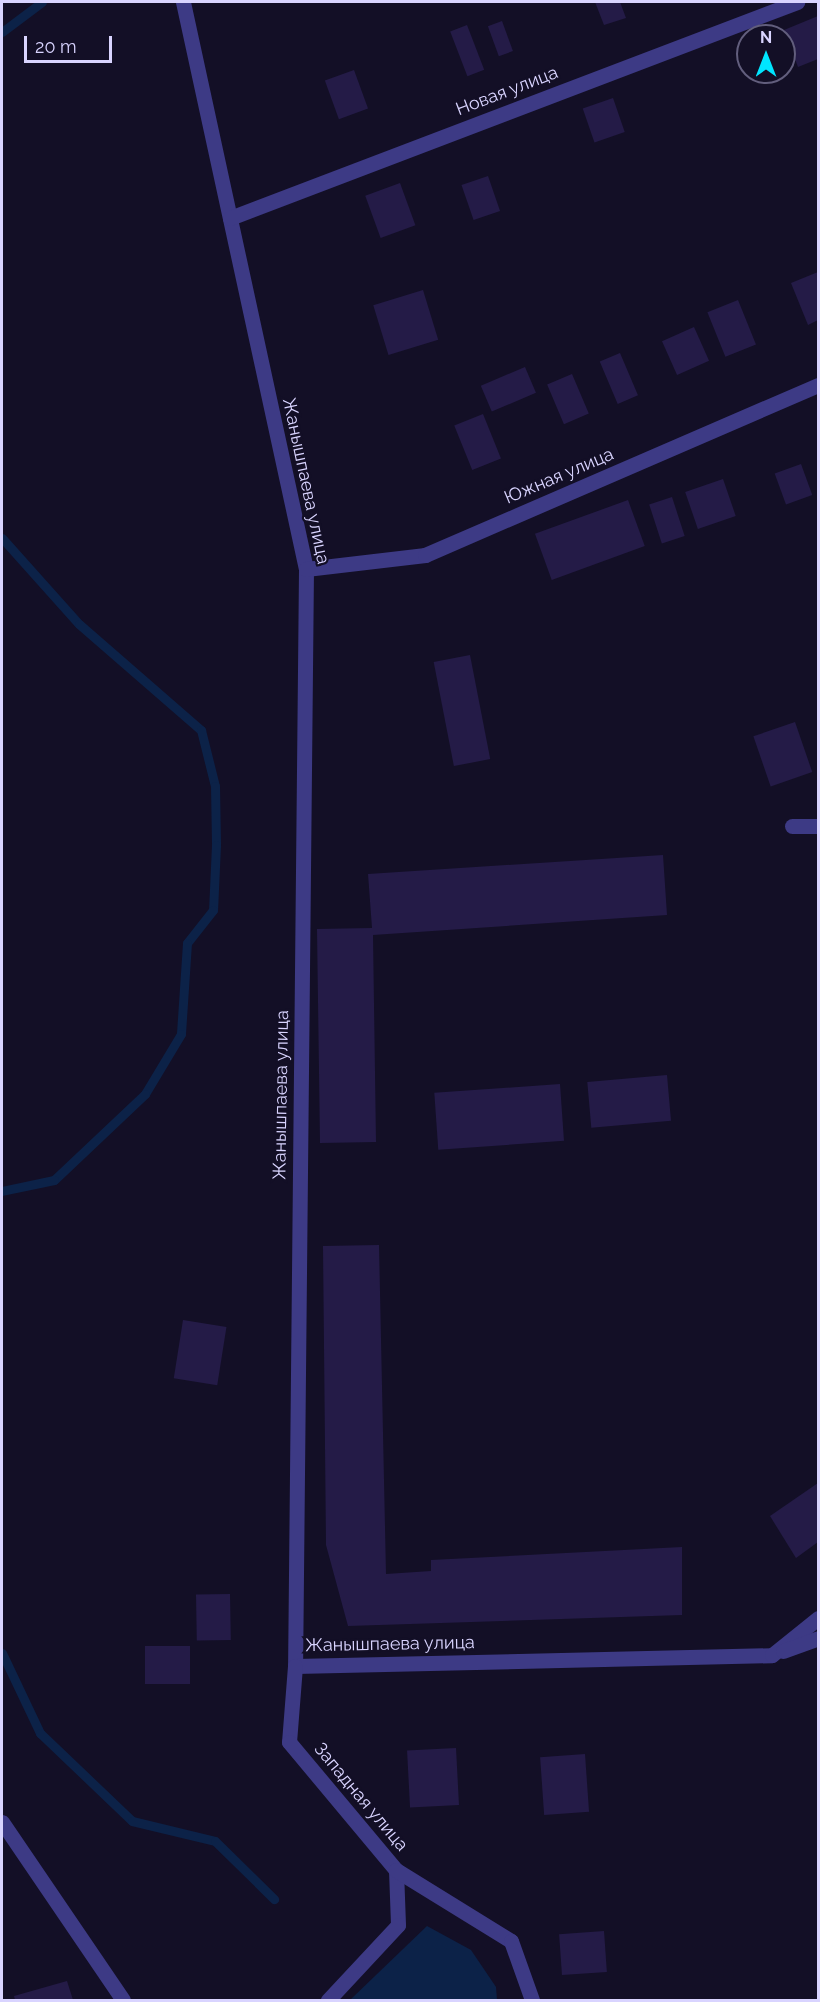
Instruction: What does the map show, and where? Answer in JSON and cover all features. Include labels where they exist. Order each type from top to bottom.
[{"type":"street","name":"Жанышпаева улица","points":[[183,2],[306,569],[295,1666],[772,1655],[819,1638]]},
{"type":"street","name":"Новая улица","points":[[230,218],[797,2]]},
{"type":"street","name":"Южная улица","points":[[306,569],[425,555],[819,385]]},
{"type":"street","points":[[792,826],[819,826]]},
{"type":"street","points":[[772,1655],[819,1618]]},
{"type":"street","name":"Западная улица","points":[[295,1666],[289,1742],[396,1870],[398,1924],[328,2001]]},
{"type":"street","points":[[2,1822],[123,2001]]},
{"type":"street","points":[[396,1870],[511,1941],[532,2001]]},
{"type":"water","points":[[427,1926],[471,1950],[496,1987],[497,2000],[350,2000]]},
{"type":"building","points":[[595,2],[620,2],[626,18],[604,25]]},
{"type":"building","points":[[818,16],[818,59],[798,67],[796,62],[796,25]]},
{"type":"building","points":[[502,21],[513,51],[499,56],[488,26]]},
{"type":"building","points":[[467,25],[484,70],[467,76],[450,31]]},
{"type":"building","points":[[354,70],[368,109],[339,119],[325,81]]},
{"type":"building","points":[[613,98],[625,132],[594,142],[583,108]]},
{"type":"building","points":[[488,176],[500,211],[474,220],[462,185]]},
{"type":"building","points":[[400,183],[415,225],[381,238],[365,196]]},
{"type":"building","points":[[818,272],[818,320],[808,325],[791,283]]},
{"type":"building","points":[[423,290],[438,340],[388,355],[373,305]]},
{"type":"building","points":[[738,300],[756,345],[725,357],[707,312]]},
{"type":"building","points":[[694,327],[709,361],[677,375],[662,341]]},
{"type":"building","points":[[620,353],[638,395],[618,404],[600,362]]},
{"type":"building","points":[[525,367],[536,393],[492,412],[481,386]]},
{"type":"building","points":[[572,374],[589,414],[564,424],[547,385]]},
{"type":"building","points":[[483,414],[501,459],[472,470],[454,426]]},
{"type":"building","points":[[801,464],[812,495],[786,505],[775,474]]},
{"type":"building","points":[[723,479],[736,516],[698,529],[685,492]]},
{"type":"building","points":[[672,497],[685,536],[662,543],[649,504]]},
{"type":"building","points":[[628,500],[645,546],[552,580],[535,534]]},
{"type":"building","points":[[470,655],[490,759],[454,766],[434,662]]},
{"type":"building","points":[[795,722],[812,772],[771,786],[753,736]]},
{"type":"building","points":[[663,855],[667,915],[373,935],[376,1142],[320,1143],[317,929],[372,928],[368,874]]},
{"type":"building","points":[[667,1075],[671,1121],[591,1128],[587,1082]]},
{"type":"building","points":[[560,1084],[564,1141],[438,1150],[434,1093]]},
{"type":"building","points":[[379,1245],[386,1574],[431,1571],[431,1560],[682,1547],[682,1615],[348,1626],[326,1545],[323,1246]]},
{"type":"building","points":[[183,1320],[226,1327],[217,1385],[174,1378]]},
{"type":"building","points":[[818,1483],[818,1542],[796,1558],[770,1516]]},
{"type":"building","points":[[230,1594],[231,1640],[197,1641],[196,1595]]},
{"type":"building","points":[[145,1646],[190,1646],[190,1684],[145,1684]]},
{"type":"building","points":[[456,1748],[459,1805],[410,1807],[407,1751]]},
{"type":"building","points":[[585,1754],[589,1812],[544,1815],[540,1757]]},
{"type":"building","points":[[604,1931],[607,1972],[562,1975],[559,1934]]},
{"type":"building","points":[[67,1981],[73,2000],[15,2000],[14,1996]]},
{"type":"waterway","points":[[2,32],[42,2]]},
{"type":"waterway","points":[[2,538],[79,624],[201,730],[215,786],[216,845],[213,910],[187,943],[181,1034],[145,1094],[54,1180],[2,1191]]},
{"type":"waterway","points":[[2,1653],[40,1733],[132,1821],[215,1841],[274,1899]]}]
